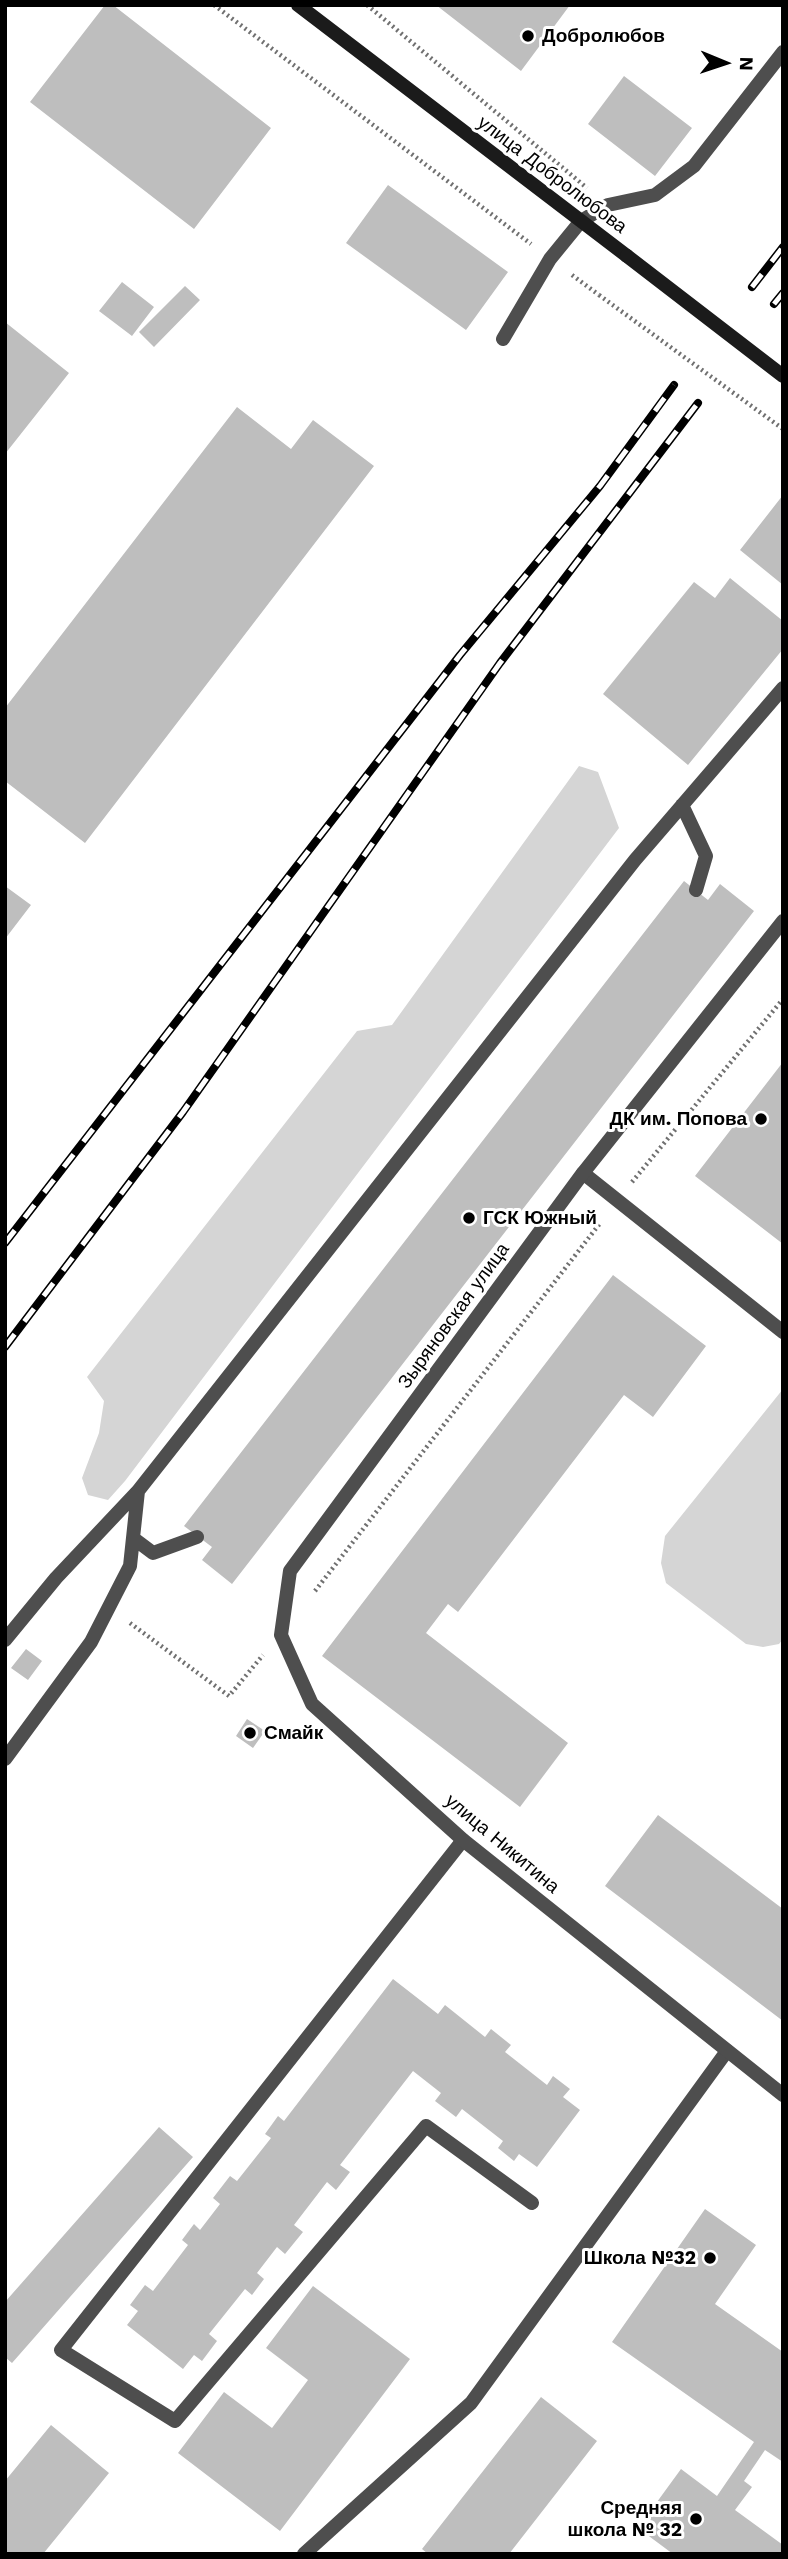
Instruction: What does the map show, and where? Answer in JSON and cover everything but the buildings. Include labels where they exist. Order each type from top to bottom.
[{"type":"main road","name":"улица Добролюбова","points":[[298,5],[783,376]]},
{"type":"street","points":[[503,338],[550,258],[581,221],[608,205],[655,195],[694,166],[783,52]]},
{"type":"street","points":[[5,1640],[56,1578],[138,1490],[635,860],[783,688]]},
{"type":"street","points":[[682,805],[706,856],[695,890]]},
{"type":"street","name":"Зыряновская улица","points":[[281,1635],[290,1571],[583,1173],[783,921]]},
{"type":"street","points":[[583,1173],[783,1332]]},
{"type":"street","points":[[5,1759],[91,1643],[130,1566],[138,1490]]},
{"type":"street","points":[[133,1538],[153,1553],[197,1536]]},
{"type":"street","name":"улица Никитина","points":[[281,1635],[312,1704],[463,1840],[783,2095]]},
{"type":"street","points":[[463,1840],[61,2350],[175,2421],[426,2126],[532,2203]]},
{"type":"street","points":[[304,2554],[471,2403],[727,2050]]},
{"type":"path","points":[[214,5],[599,295],[783,429]]},
{"type":"path","points":[[367,5],[608,205]]},
{"type":"path","points":[[314,1592],[617,1200],[783,999]]},
{"type":"path","points":[[142,1632],[229,1696],[281,1635]]},
{"type":"shaded area","points":[[579,766],[598,772],[619,828],[125,1481],[108,1500],[88,1495],[82,1478],[99,1433],[104,1401],[87,1377],[357,1031],[392,1025]]},
{"type":"shaded area","points":[[783,1389],[783,1639],[779,1644],[763,1647],[746,1644],[666,1583],[661,1563],[665,1536]]},
{"type":"railway","points":[[752,287],[783,247]]},
{"type":"railway","points":[[774,304],[783,293]]},
{"type":"railway","points":[[5,1243],[460,655],[600,486],[674,385]]},
{"type":"railway","points":[[5,1347],[183,1112],[500,663],[698,403]]},
{"type":"place","name":"Добролюбов","points":[[528,36]]},
{"type":"place","name":"ДК им. Попова","points":[[761,1119]]},
{"type":"place","name":"ГСК Южный","points":[[469,1218]]},
{"type":"place","name":"Смайк","points":[[250,1733]]},
{"type":"place","name":"Школа №32","points":[[710,2258]]},
{"type":"place","name":"Средняя школа № 32","points":[[696,2519]]}]
